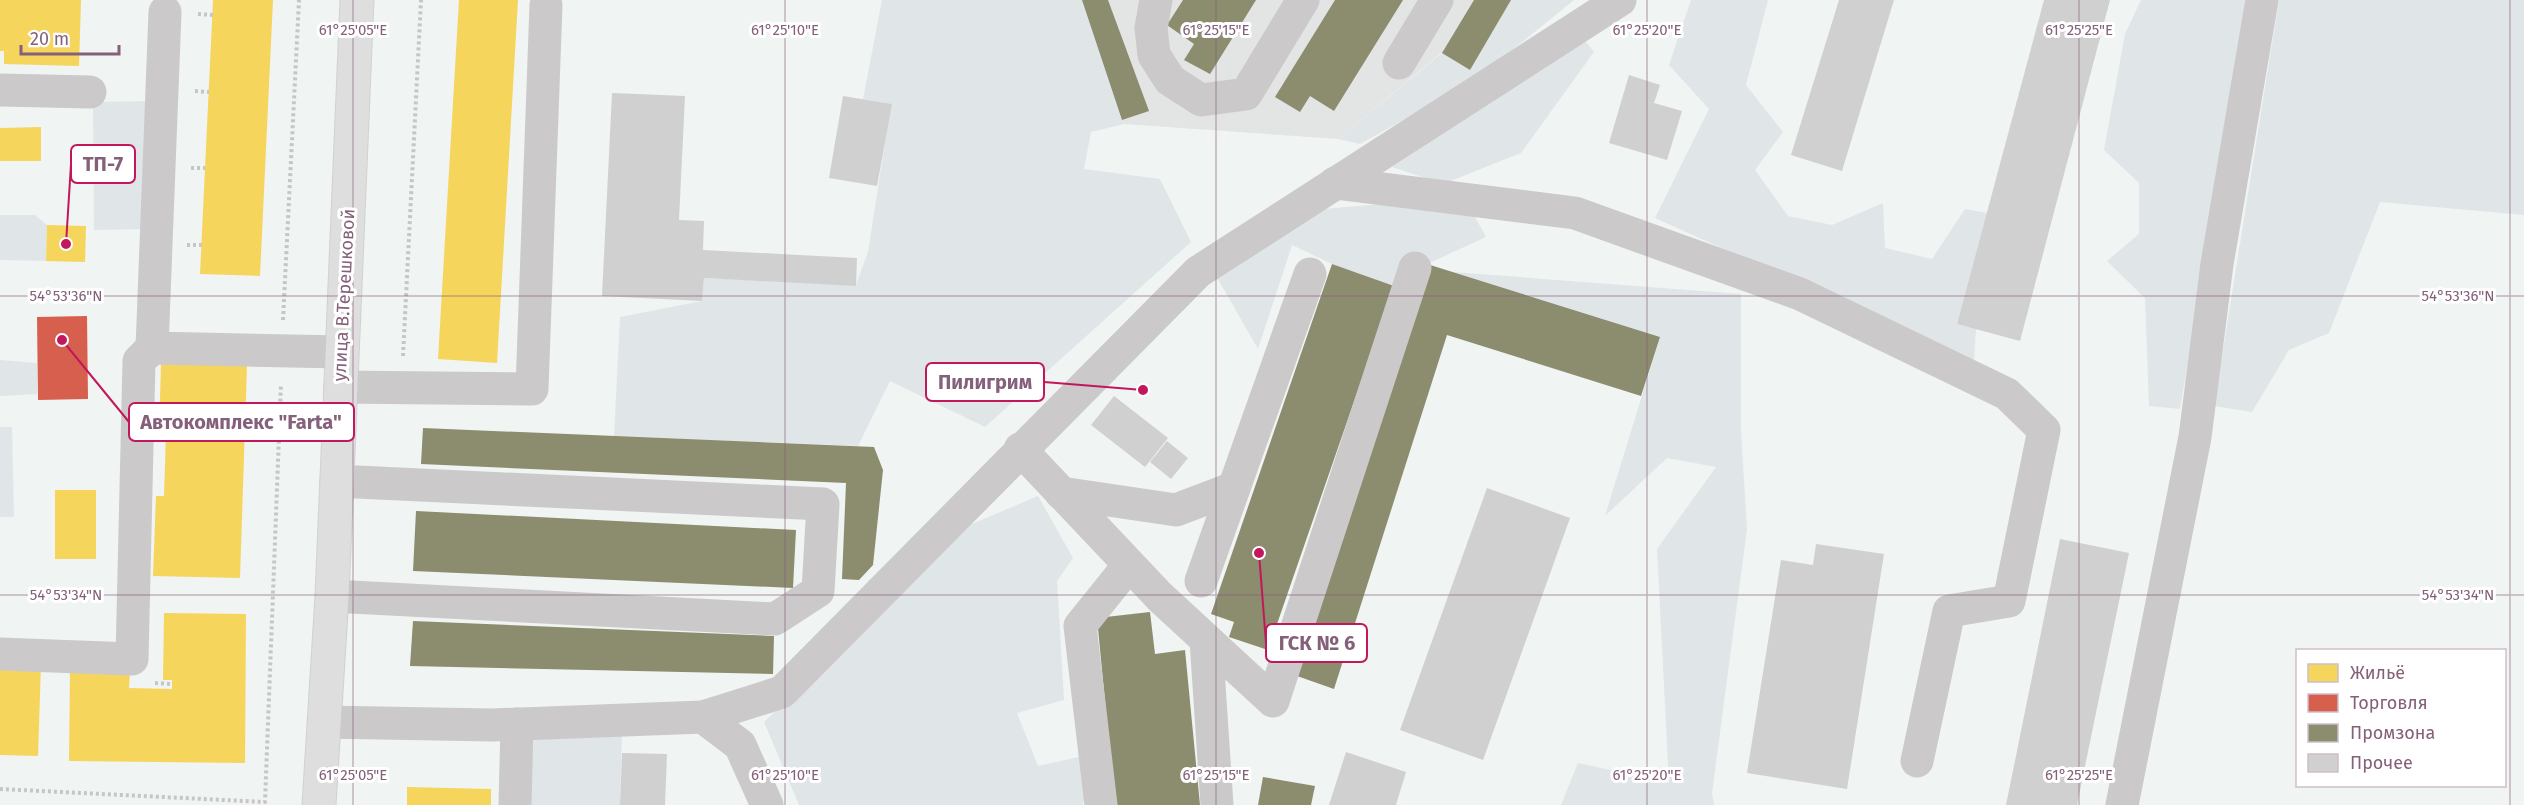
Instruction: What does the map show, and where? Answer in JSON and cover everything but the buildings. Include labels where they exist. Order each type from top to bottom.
[{"type":"main road","name":"улица В.Терешковой","points":[[319,805],[332,596],[357,0]]},
{"type":"lane","points":[[1156,0],[1151,28],[1154,55],[1170,80],[1202,100],[1246,94],[1302,0]]},
{"type":"lane","points":[[1399,63],[1437,0]]},
{"type":"lane","points":[[324,722],[517,724],[703,717],[783,692],[1020,449],[1198,272],[1620,0]]},
{"type":"lane","points":[[2122,805],[2195,436],[2217,264],[2262,0]]},
{"type":"lane","points":[[340,387],[532,389],[546,5]]},
{"type":"lane","points":[[0,654],[132,659],[139,361],[152,348],[165,12]]},
{"type":"lane","points":[[0,90],[90,92]]},
{"type":"lane","points":[[1335,183],[1575,213],[1800,294],[2007,394],[2044,430],[2009,601],[1949,611],[1917,761]]},
{"type":"lane","points":[[1020,449],[1160,597],[1273,700],[1414,268]]},
{"type":"lane","points":[[1201,581],[1310,274]]},
{"type":"lane","points":[[152,348],[341,352]]},
{"type":"lane","points":[[332,596],[775,619],[818,591],[823,504],[336,481]]},
{"type":"lane","points":[[1061,493],[1176,510],[1234,488]]},
{"type":"lane","points":[[1101,805],[1080,626],[1129,565]]},
{"type":"lane","points":[[1206,640],[1217,805]]},
{"type":"lane","points":[[703,717],[740,745],[766,805]]},
{"type":"lane","points":[[515,805],[517,724]]},
{"type":"path","points":[[0,789],[265,802],[282,351],[299,0]]},
{"type":"path","points":[[402,362],[421,0]]},
{"type":"shaded area","points":[[882,0],[1082,0],[1124,124],[1091,132],[1084,169],[1160,179],[1191,242],[985,427],[890,381],[858,446],[614,436],[620,317],[702,301],[704,278],[856,285],[868,252],[891,104],[863,99]]},
{"type":"shaded area","points":[[1082,0],[1511,0],[1470,70],[1441,53],[1338,139],[1124,124]]},
{"type":"shaded area","points":[[1511,0],[1574,0],[1474,81],[1360,144],[1338,139],[1442,53],[1470,70]]},
{"type":"shaded area","points":[[1691,0],[1768,0],[1746,85],[1783,132],[1755,170],[1788,216],[1832,225],[1883,203],[1885,248],[1932,259],[1965,209],[1987,213],[1957,324],[1976,329],[1974,362],[1655,218],[1709,109],[1669,65]]},
{"type":"shaded area","points":[[2141,0],[2250,0],[2180,409],[2149,406],[2145,298],[2107,261],[2139,234],[2139,183],[2104,150],[2125,34]]},
{"type":"shaded area","points":[[2279,0],[2524,0],[2524,215],[2380,202],[2329,333],[2289,350],[2252,412],[2214,406]]},
{"type":"shaded area","points":[[1584,39],[1594,52],[1521,153],[1443,184],[1392,167]]},
{"type":"shaded area","points":[[151,101],[152,229],[94,230],[93,102]]},
{"type":"shaded area","points":[[1406,202],[1473,213],[1486,237],[1427,264],[1394,286],[1332,264],[1292,245],[1258,349],[1215,274],[1323,209]]},
{"type":"shaded area","points":[[0,215],[35,215],[47,225],[46,261],[0,260]]},
{"type":"shaded area","points":[[1453,272],[1741,294],[1741,431],[1747,529],[1712,793],[1714,805],[1561,805],[1578,763],[1669,783],[1657,549],[1716,467],[1667,458],[1605,516],[1660,337]]},
{"type":"shaded area","points":[[0,360],[37,363],[37,394],[0,396]]},
{"type":"shaded area","points":[[0,427],[12,427],[14,517],[0,517]]},
{"type":"shaded area","points":[[1038,496],[1073,558],[1057,581],[1064,700],[1017,713],[1038,766],[1092,754],[1083,805],[799,805],[764,722],[972,524]]},
{"type":"shaded area","points":[[622,731],[620,805],[528,805],[528,734]]},
{"type":"place","name":"ТП-7","points":[[66,244]]},
{"type":"place","name":"Автокомплекс \"Farta\"","points":[[62,340]]},
{"type":"place","name":"Пилигрим","points":[[1143,390]]},
{"type":"place","name":"ГСК № 6","points":[[1259,553]]}]
